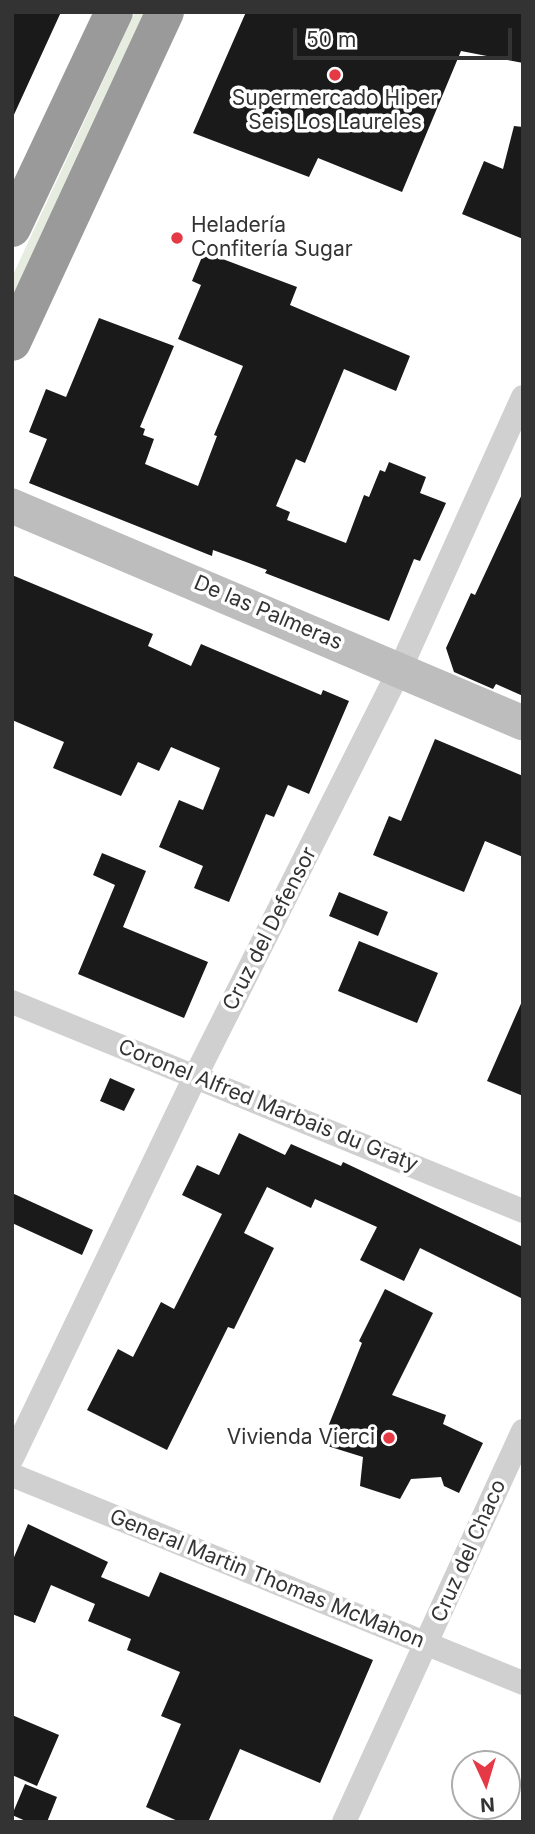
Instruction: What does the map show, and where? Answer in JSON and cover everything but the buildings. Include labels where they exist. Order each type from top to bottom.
[{"type":"highway","points":[[12,228],[114,12]]},
{"type":"highway","points":[[83,191],[80,175],[155,12]]},
{"type":"highway","points":[[12,342],[165,12]]},
{"type":"main road","name":"De las Palmeras","points":[[12,506],[523,723]]},
{"type":"street","name":"Cruz del Defensor","points":[[12,1458],[195,1077],[400,669],[523,397]]},
{"type":"street","name":"Coronel Alfred Marbais du Graty","points":[[12,1002],[523,1211]]},
{"type":"street","name":"Cruz del Chaco","points":[[344,1822],[523,1432]]},
{"type":"street","name":"General Martin Thomas McMahon","points":[[12,1475],[523,1683]]},
{"type":"shaded area","points":[[135,12],[150,12],[12,310],[12,277]]},
{"type":"place","name":"Supermercado Hiper Seis Los Laureles","points":[[335,75]]},
{"type":"place","name":"Heladería Confitería Sugar","points":[[177,238]]},
{"type":"place","name":"Vivienda Vierci","points":[[389,1438]]}]
